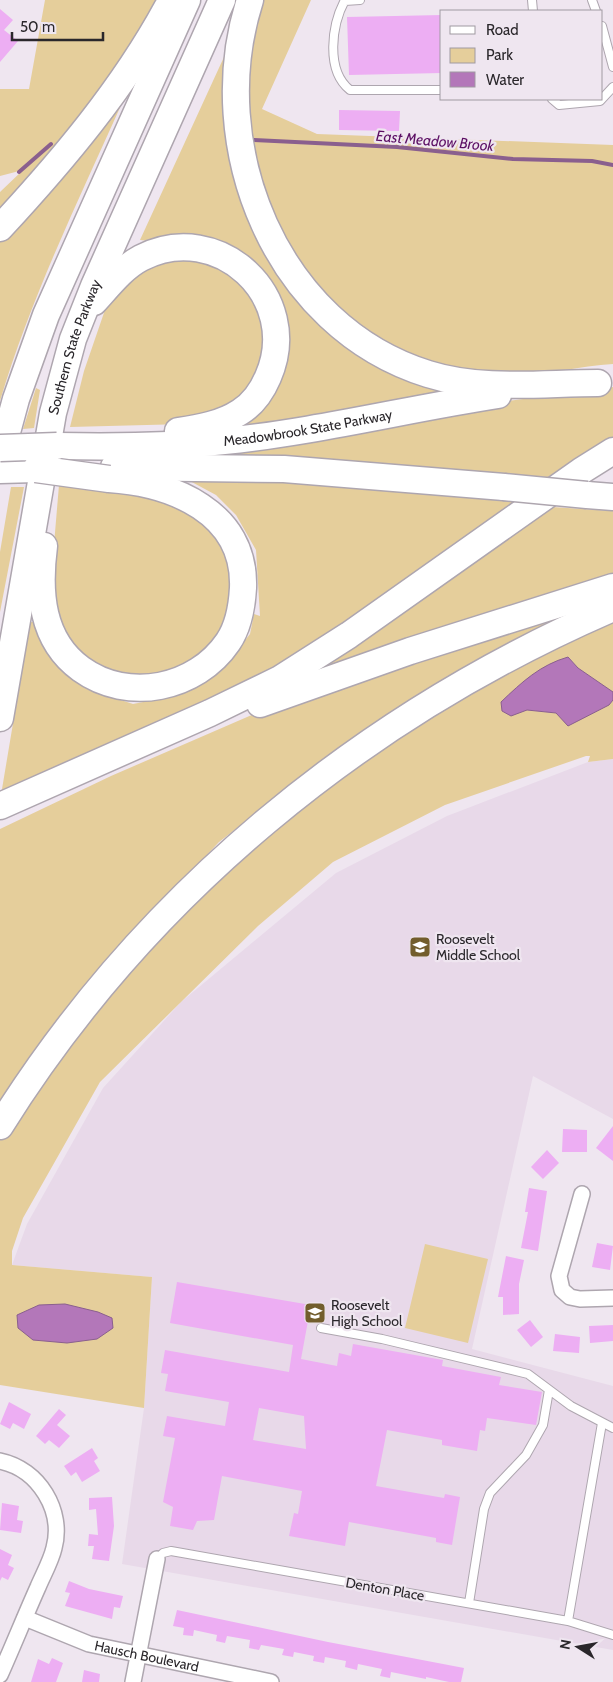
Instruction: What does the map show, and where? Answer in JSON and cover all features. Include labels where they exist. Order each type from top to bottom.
[{"type":"highway","points":[[0,228],[63,157],[108,98],[138,56],[171,0]]},
{"type":"highway","points":[[0,458],[16,399],[46,315],[187,0]]},
{"type":"highway","name":"Southern State Parkway","points":[[0,718],[53,413],[65,364],[83,313],[222,0]]},
{"type":"highway","points":[[250,0],[240,38],[237,74],[240,136],[246,176],[258,212],[277,252],[312,299],[342,326],[374,350],[426,373],[478,384],[605,382]]},
{"type":"highway","points":[[57,446],[182,430],[222,421],[240,412],[254,400],[266,383],[274,361],[277,338],[276,326],[263,290],[238,265],[205,250],[172,248],[140,259],[121,273],[83,313]]},
{"type":"highway","name":"Meadowbrook State Parkway","points":[[108,464],[197,443],[271,435],[463,401],[605,382]]},
{"type":"highway","points":[[0,470],[36,469],[108,464],[138,482],[167,489],[201,506],[225,529],[240,561],[243,584],[241,610],[228,641],[203,666],[167,685],[130,688],[108,684],[97,679],[70,659],[50,630],[43,610],[41,583],[53,413]]},
{"type":"highway","name":"Meadowbrook State Parkway","points":[[0,448],[57,446],[108,464],[284,470],[613,497]]},
{"type":"highway","points":[[0,817],[38,795],[280,679],[325,651],[581,471],[613,452]]},
{"type":"highway","points":[[0,806],[38,795],[286,695],[474,630],[613,587]]},
{"type":"highway","points":[[0,1126],[60,1038],[124,961],[193,886],[264,823],[323,775],[422,707],[507,658],[613,608]]},
{"type":"street","points":[[582,1194],[559,1276],[562,1290],[570,1297],[580,1299],[613,1298]]},
{"type":"street","points":[[0,1461],[18,1468],[32,1477],[50,1501],[56,1524],[54,1548],[0,1675]]},
{"type":"street","points":[[133,1682],[157,1559]]},
{"type":"street","name":"Hausch Boulevard","points":[[25,1618],[89,1644],[271,1682]]},
{"type":"lane","points":[[360,0],[345,0],[338,14],[333,36],[336,66],[344,85],[350,90],[440,90]]},
{"type":"lane","points":[[603,30],[613,66]]},
{"type":"lane","points":[[603,98],[613,88]]},
{"type":"lane","points":[[553,100],[559,105],[601,100]]},
{"type":"lane","points":[[321,1328],[382,1339],[528,1374],[571,1406],[613,1428]]},
{"type":"lane","points":[[469,1603],[484,1509],[490,1493],[526,1455],[543,1425],[549,1390]]},
{"type":"lane","points":[[568,1621],[602,1423]]},
{"type":"lane","name":"Denton Place","points":[[157,1559],[163,1553],[171,1551],[568,1621],[613,1635]]},
{"type":"shaded area","name":"Roosevelt High School","points":[[613,759],[613,1119],[533,1076],[472,1349],[613,1386],[613,1650],[122,1564],[144,1408],[152,1277],[12,1265],[27,1224],[103,1088],[181,1002],[336,873],[447,816],[588,762]]},
{"type":"green space","points":[[45,0],[164,0],[126,63],[0,218],[0,192],[23,170],[0,176],[0,89],[29,89]]},
{"type":"green space","points":[[261,0],[311,0],[262,109],[317,134],[613,145],[613,364],[523,376],[487,377],[460,374],[384,345],[345,318],[313,285],[286,246],[266,204],[253,159],[246,111],[246,63],[250,39]]},
{"type":"green space","points":[[235,33],[232,113],[299,294],[461,388],[431,399],[213,434],[275,379],[255,266],[158,242],[140,240]]},
{"type":"green space","points":[[123,101],[41,286],[12,362],[0,401],[0,236]]},
{"type":"green space","points":[[156,258],[221,260],[268,317],[267,362],[248,396],[185,424],[70,427],[84,371],[107,304]]},
{"type":"green space","points":[[613,387],[613,442],[540,481],[231,454],[165,453],[479,405]]},
{"type":"green space","points":[[36,388],[40,390],[34,428],[23,429]]},
{"type":"green space","points":[[274,479],[517,502],[324,638],[264,673],[153,727],[1,795],[30,622],[36,622],[44,643],[87,689],[133,704],[169,697],[219,673],[250,634],[254,614],[260,616],[256,550],[236,515],[216,495],[188,480],[250,482]]},
{"type":"green space","points":[[59,485],[174,494],[230,548],[236,591],[226,631],[212,645],[163,679],[124,681],[70,649],[56,618],[51,580]]},
{"type":"green space","points":[[11,487],[24,487],[0,612],[0,552]]},
{"type":"green space","points":[[552,507],[613,511],[613,582],[271,692]]},
{"type":"green space","points":[[596,600],[331,755],[219,842],[94,975],[0,1101],[0,829],[111,776],[254,714]]},
{"type":"green space","points":[[613,613],[613,759],[588,762],[590,756],[586,756],[445,805],[333,862],[258,926],[100,1082],[23,1218],[12,1251],[12,1265],[152,1277],[144,1408],[0,1385],[0,1137],[48,1062],[209,877],[425,710]],"holes":[[[568,657],[578,668],[605,687],[556,713],[527,710]]]},
{"type":"green space","points":[[425,1244],[488,1259],[468,1343],[405,1328]]},
{"type":"water","points":[[568,657],[578,668],[613,692],[613,700],[609,705],[568,726],[556,713],[527,710],[511,716],[502,711],[501,702],[524,681],[540,669]]},
{"type":"water","points":[[65,1304],[98,1312],[112,1318],[113,1328],[97,1339],[67,1343],[33,1340],[18,1328],[17,1315],[39,1305]]},
{"type":"building","points":[[0,9],[13,20],[4,30],[18,41],[0,62]]},
{"type":"building","points":[[440,15],[440,73],[349,75],[347,17]]},
{"type":"building","points":[[339,110],[400,111],[399,131],[339,130]]},
{"type":"building","points":[[613,1126],[613,1161],[596,1148]]},
{"type":"building","points":[[563,1129],[587,1130],[587,1152],[562,1152]]},
{"type":"building","points":[[547,1150],[559,1163],[543,1179],[531,1167]]},
{"type":"building","points":[[529,1188],[547,1191],[538,1251],[521,1248],[528,1212],[525,1212]]},
{"type":"building","points":[[597,1243],[613,1246],[610,1270],[592,1267]]},
{"type":"building","points":[[506,1256],[524,1260],[519,1284],[519,1314],[503,1315],[503,1297],[498,1297]]},
{"type":"building","points":[[177,1282],[305,1304],[304,1309],[310,1310],[301,1359],[337,1366],[339,1353],[351,1356],[353,1344],[443,1360],[442,1366],[501,1377],[499,1385],[542,1392],[536,1425],[487,1418],[485,1431],[480,1430],[477,1451],[442,1445],[442,1440],[387,1430],[376,1486],[444,1498],[445,1494],[460,1497],[452,1545],[436,1542],[436,1538],[349,1522],[345,1546],[289,1536],[294,1513],[298,1514],[302,1491],[222,1476],[214,1520],[197,1521],[193,1530],[170,1526],[173,1507],[163,1502],[175,1438],[163,1436],[167,1416],[225,1426],[229,1402],[165,1391],[168,1374],[161,1373],[165,1350],[289,1372],[293,1345],[170,1323]],"holes":[[[259,1408],[304,1416],[306,1449],[253,1440]]]},
{"type":"building","points":[[530,1320],[543,1337],[531,1347],[517,1330]]},
{"type":"building","points":[[613,1325],[613,1341],[590,1343],[589,1326]]},
{"type":"building","points":[[555,1334],[580,1337],[579,1353],[553,1351]]},
{"type":"building","points":[[9,1402],[31,1414],[24,1429],[13,1423],[10,1429],[0,1424]]},
{"type":"building","points":[[59,1409],[66,1415],[57,1425],[70,1436],[59,1448],[49,1440],[45,1444],[36,1436]]},
{"type":"building","points":[[92,1448],[98,1458],[94,1461],[100,1471],[82,1482],[76,1472],[71,1476],[64,1466]]},
{"type":"building","points":[[112,1497],[114,1526],[109,1561],[92,1559],[94,1546],[88,1546],[89,1534],[98,1535],[96,1509],[89,1510],[89,1498]]},
{"type":"building","points":[[2,1503],[19,1506],[17,1520],[23,1521],[21,1533],[0,1530]]},
{"type":"building","points":[[0,1549],[12,1555],[8,1565],[14,1568],[8,1580],[2,1577],[0,1581]]},
{"type":"building","points":[[69,1581],[89,1589],[123,1596],[120,1608],[114,1607],[112,1619],[65,1606],[70,1593],[65,1592]]},
{"type":"building","points":[[177,1610],[464,1668],[461,1682],[449,1682],[426,1677],[426,1679],[391,1672],[390,1678],[380,1676],[382,1669],[358,1664],[357,1670],[345,1667],[346,1661],[325,1657],[324,1663],[313,1661],[314,1656],[294,1652],[293,1657],[282,1655],[284,1649],[261,1645],[259,1650],[249,1648],[250,1640],[227,1636],[225,1643],[216,1641],[217,1635],[194,1630],[193,1636],[183,1635],[184,1628],[173,1626]]},
{"type":"building","points":[[52,1658],[63,1663],[56,1682],[31,1682],[38,1659],[49,1664]]},
{"type":"building","points":[[84,1670],[100,1674],[99,1682],[82,1682]]},
{"type":"waterway","name":"East Meadow Brook","points":[[254,140],[397,147],[513,159],[592,161],[613,165]]},
{"type":"waterway","name":"East Meadow Brook","points":[[19,172],[51,144]]},
{"type":"place","name":"Roosevelt Middle School","points":[[420,947]]},
{"type":"place","name":"Roosevelt High School","points":[[315,1313]]}]
